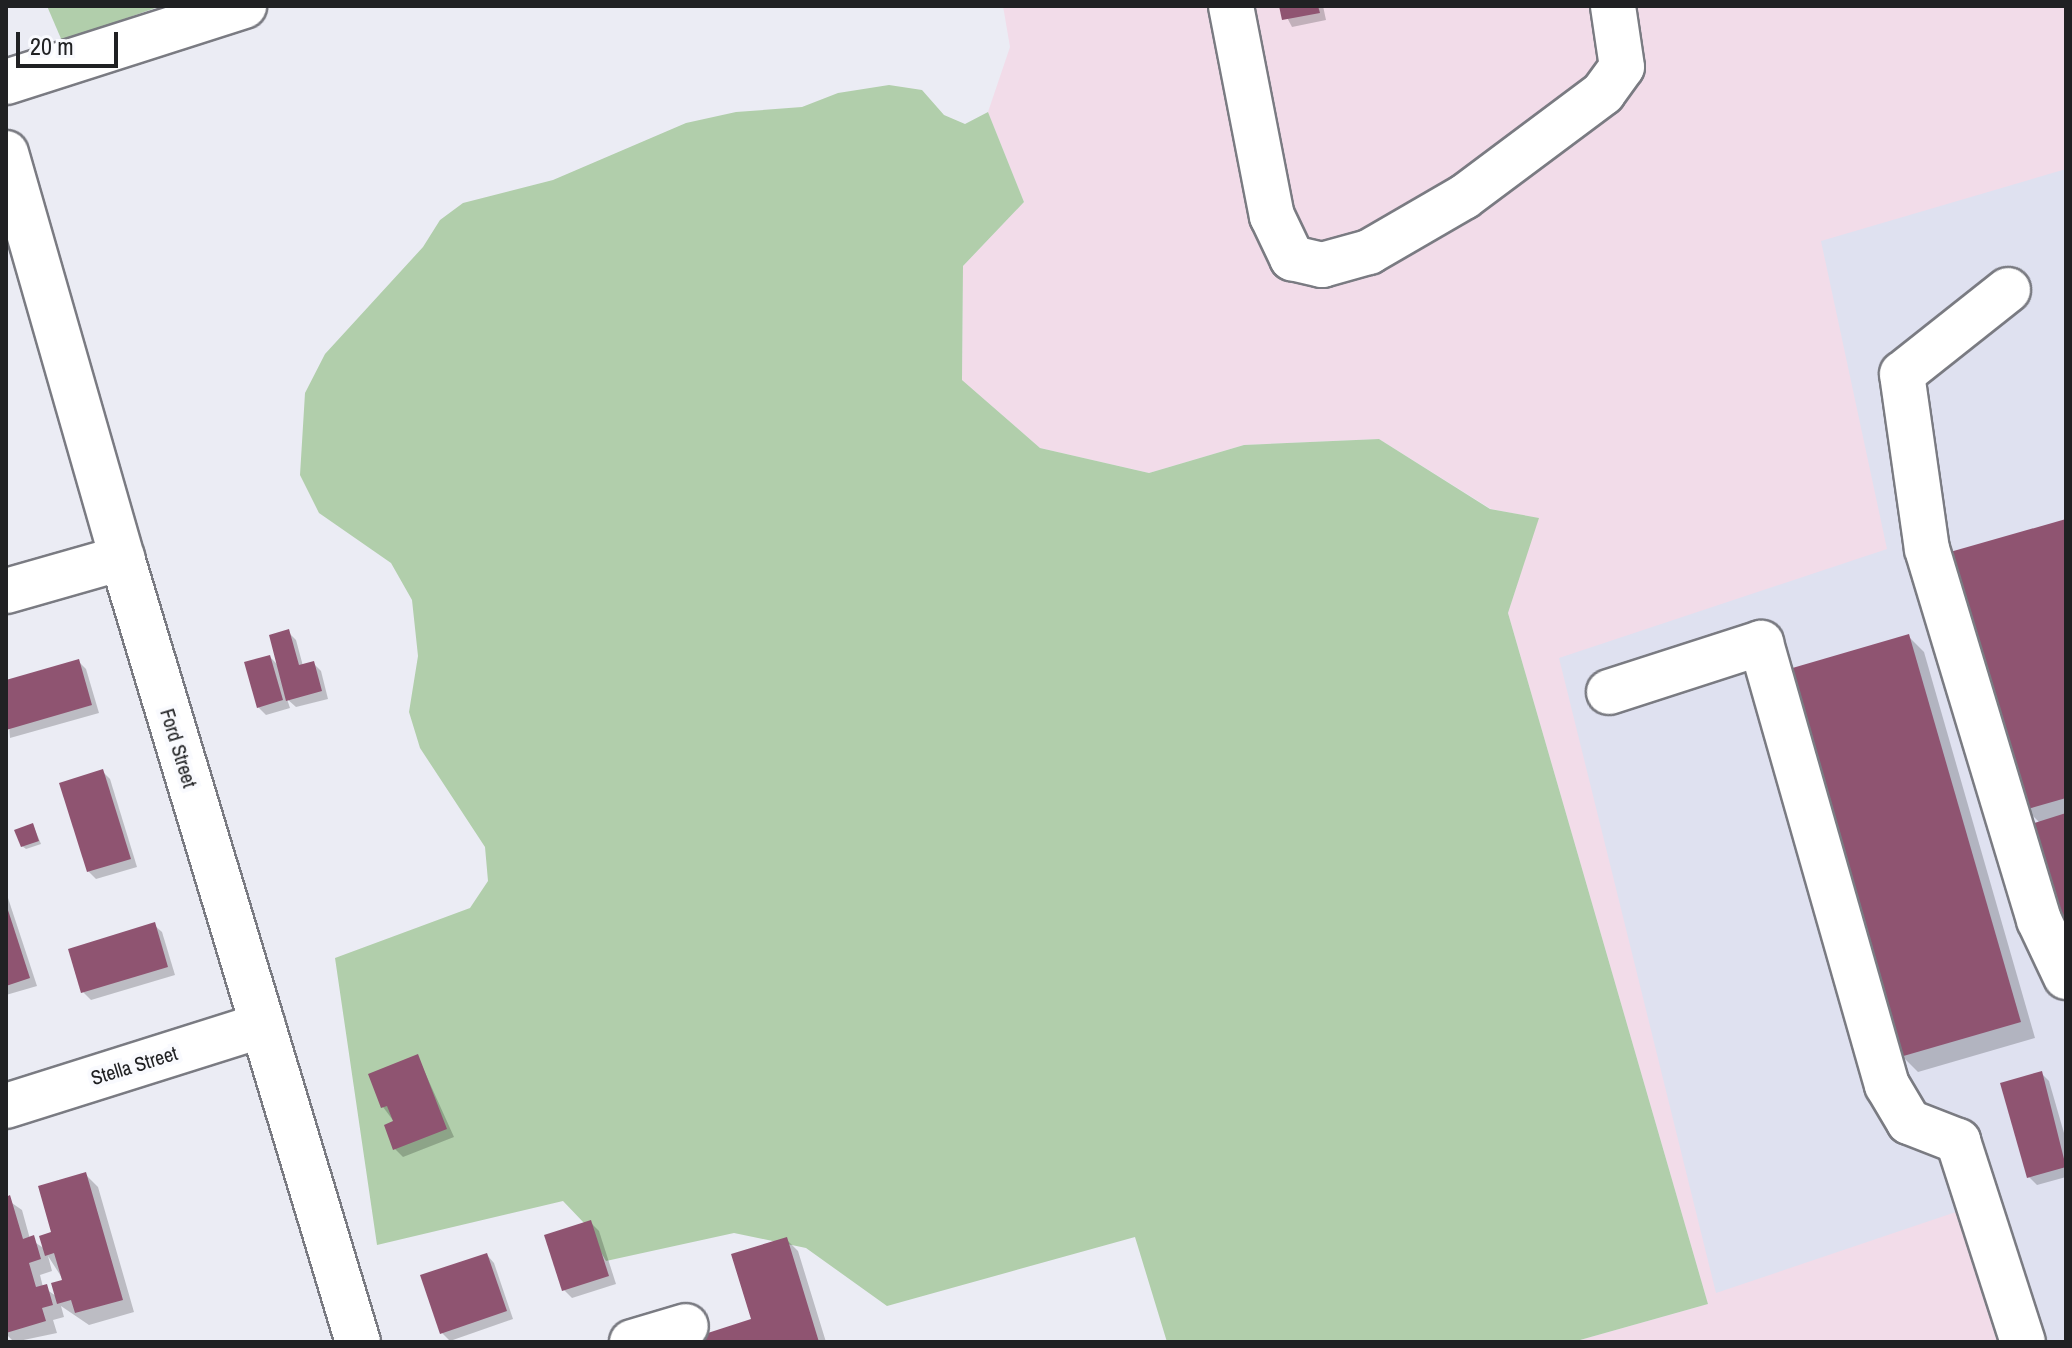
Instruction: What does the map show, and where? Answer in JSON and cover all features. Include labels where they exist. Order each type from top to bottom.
[{"type":"street","points":[[6,82],[244,6]]},
{"type":"street","points":[[1231,6],[1272,216],[1292,258],[1322,265],[1369,252],[1464,197],[1603,93],[1622,67],[1613,6]]},
{"type":"street","name":"Ford Street","points":[[6,153],[122,558],[358,1342]]},
{"type":"street","points":[[2008,290],[1902,374],[1927,549],[2039,920],[2066,977]]},
{"type":"street","points":[[6,591],[122,558]]},
{"type":"street","points":[[1609,692],[1761,643],[1887,1085],[1909,1122],[1958,1141],[2023,1342]]},
{"type":"street","name":"Stella Street","points":[[6,1106],[263,1025]]},
{"type":"street","points":[[632,1342],[686,1326]]},
{"type":"shaded area","points":[[1003,6],[2066,6],[2066,1342],[1573,1342],[1708,1304],[1508,613],[1538,518],[1491,509],[1379,439],[1244,445],[1149,473],[1040,448],[962,380],[963,266],[1024,202],[988,112],[1010,47]]},
{"type":"shaded area","points":[[2066,169],[2066,1342],[2001,1342],[1959,1211],[1716,1293],[1559,658],[1887,549],[1821,241]]},
{"type":"green space","points":[[47,6],[161,6],[62,41]]},
{"type":"green space","points":[[889,85],[922,90],[944,115],[965,124],[988,112],[1024,202],[963,266],[962,380],[1040,448],[1149,473],[1244,445],[1379,439],[1490,509],[1539,518],[1508,613],[1708,1304],[1573,1342],[1167,1342],[1135,1237],[887,1306],[806,1248],[734,1233],[606,1261],[585,1224],[563,1201],[377,1245],[335,958],[470,908],[488,881],[485,847],[420,748],[409,712],[418,656],[412,600],[391,563],[319,513],[300,475],[305,393],[325,354],[423,247],[440,220],[463,203],[553,180],[686,123],[736,112],[802,107],[838,93]]},
{"type":"building","points":[[1279,6],[1318,6],[1320,13],[1282,20]]},
{"type":"building","points":[[2066,519],[2066,798],[2024,810],[1950,552]]},
{"type":"building","points":[[289,629],[299,665],[314,661],[322,691],[286,701],[269,635]]},
{"type":"building","points":[[1909,634],[2021,1022],[1900,1057],[1789,669]]},
{"type":"building","points":[[270,655],[283,700],[257,708],[244,662]]},
{"type":"building","points":[[79,659],[92,705],[6,730],[6,680]]},
{"type":"building","points":[[103,769],[131,859],[87,872],[59,783]]},
{"type":"building","points":[[2066,813],[2066,942],[2031,824]]},
{"type":"building","points":[[33,823],[39,841],[21,847],[14,830]]},
{"type":"building","points":[[6,904],[30,978],[6,986]]},
{"type":"building","points":[[155,922],[168,967],[81,993],[68,949]]},
{"type":"building","points":[[418,1054],[447,1129],[393,1150],[384,1125],[393,1121],[387,1106],[381,1108],[368,1074]]},
{"type":"building","points":[[2042,1071],[2066,1167],[2027,1178],[2000,1083]]},
{"type":"building","points":[[86,1172],[123,1300],[75,1313],[71,1300],[57,1304],[51,1283],[62,1280],[54,1253],[45,1256],[39,1236],[51,1232],[38,1186]]},
{"type":"building","points":[[10,1195],[23,1239],[34,1235],[41,1259],[29,1263],[36,1287],[47,1284],[53,1305],[42,1308],[46,1321],[6,1333],[6,1197]]},
{"type":"building","points":[[591,1220],[609,1276],[562,1291],[544,1235]]},
{"type":"building","points":[[787,1237],[819,1342],[680,1342],[751,1319],[731,1254]]},
{"type":"building","points":[[487,1253],[507,1311],[440,1334],[420,1275]]}]
